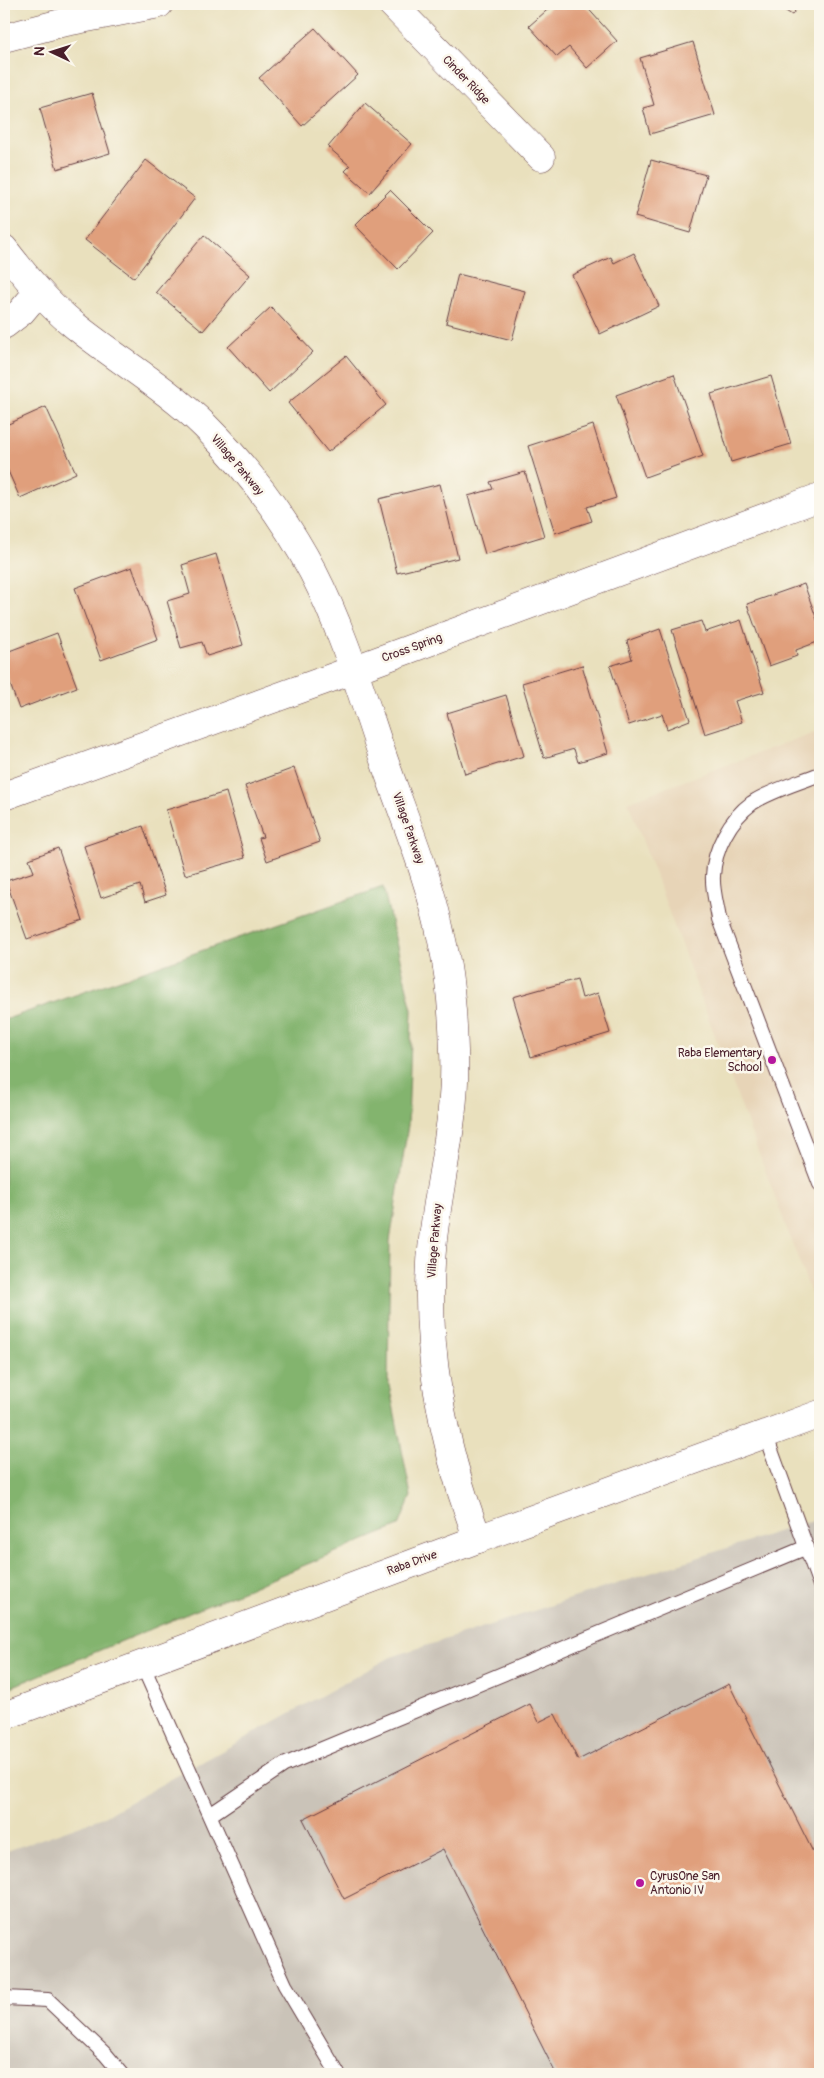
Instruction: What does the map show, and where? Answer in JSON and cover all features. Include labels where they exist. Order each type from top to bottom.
[{"type":"street","points":[[4,38],[61,23],[159,4]]},
{"type":"street","name":"Cinder Ridge","points":[[392,4],[541,157]]},
{"type":"street","name":"Village Parkway","points":[[4,249],[38,292],[72,324],[159,386],[205,426],[246,471],[282,520],[313,572],[338,628],[425,876],[441,935],[452,995],[455,1056],[452,1116],[433,1241],[430,1302],[440,1416],[460,1493],[478,1539]]},
{"type":"street","points":[[4,325],[21,312],[38,292]]},
{"type":"street","name":"Cross Spring","points":[[4,796],[353,670],[820,497]]},
{"type":"street","name":"Raba Drive","points":[[4,1716],[820,1414]]},
{"type":"lane","points":[[820,774],[784,787],[752,804],[732,823],[718,848],[712,876],[718,919],[820,1184]]},
{"type":"lane","points":[[765,1434],[820,1585]]},
{"type":"lane","points":[[210,1815],[284,1766],[806,1548]]},
{"type":"lane","points":[[142,1664],[285,1985],[338,2074]]},
{"type":"lane","points":[[4,1998],[48,2000],[106,2055],[122,2074]]},
{"type":"shaded area","name":"Raba Elementary School","points":[[820,730],[820,1318],[628,802]]},
{"type":"shaded area","points":[[820,1518],[820,2074],[4,2074],[4,1852],[101,1818],[391,1657]]},
{"type":"green space","points":[[383,887],[412,1010],[408,1125],[390,1241],[388,1379],[411,1496],[399,1526],[4,1690],[4,1020]]},
{"type":"building","points":[[554,4],[584,4],[617,41],[587,68],[569,47],[557,57],[529,26]]},
{"type":"building","points":[[775,4],[800,4],[792,15]]},
{"type":"building","points":[[315,28],[358,75],[302,126],[259,78]]},
{"type":"building","points":[[693,42],[715,115],[650,134],[643,108],[654,105],[640,58]]},
{"type":"building","points":[[92,93],[110,153],[57,169],[40,108]]},
{"type":"building","points":[[365,103],[412,144],[370,193],[345,171],[350,166],[328,147]]},
{"type":"building","points":[[146,160],[195,198],[134,278],[85,240]]},
{"type":"building","points":[[651,160],[706,175],[690,233],[635,217]]},
{"type":"building","points":[[390,190],[433,233],[398,269],[355,225]]},
{"type":"building","points":[[204,235],[250,275],[203,331],[156,292]]},
{"type":"building","points":[[634,253],[659,306],[600,334],[572,275],[611,257],[614,263]]},
{"type":"building","points":[[458,274],[525,291],[512,340],[446,323]]},
{"type":"building","points":[[271,307],[313,352],[269,393],[228,347]]},
{"type":"building","points":[[346,356],[386,405],[328,452],[288,403]]},
{"type":"building","points":[[674,374],[703,456],[645,477],[616,395]]},
{"type":"building","points":[[771,376],[791,444],[731,462],[711,394]]},
{"type":"building","points":[[46,407],[76,473],[20,498],[4,462],[4,426]]},
{"type":"building","points":[[593,425],[616,498],[587,507],[592,521],[555,533],[528,446]]},
{"type":"building","points":[[525,472],[544,536],[485,554],[468,496],[493,489],[490,482]]},
{"type":"building","points":[[440,484],[458,558],[397,573],[379,499]]},
{"type":"building","points":[[216,554],[243,645],[207,656],[202,642],[181,648],[167,601],[190,594],[182,565]]},
{"type":"building","points":[[132,567],[158,639],[101,660],[75,588]]},
{"type":"building","points":[[804,584],[820,628],[820,641],[796,650],[797,656],[769,666],[747,604]]},
{"type":"building","points":[[741,620],[764,692],[735,701],[742,722],[705,734],[672,630],[701,621],[705,632]]},
{"type":"building","points":[[660,629],[690,720],[667,729],[662,714],[629,725],[610,666],[632,659],[627,641]]},
{"type":"building","points":[[57,633],[77,687],[19,709],[4,667],[4,653]]},
{"type":"building","points":[[582,665],[608,753],[578,762],[574,749],[544,758],[522,683]]},
{"type":"building","points":[[506,695],[524,756],[465,774],[447,713]]},
{"type":"building","points":[[294,768],[320,842],[267,861],[259,838],[263,837],[245,786]]},
{"type":"building","points":[[226,792],[245,858],[185,875],[166,810]]},
{"type":"building","points":[[143,826],[166,895],[145,902],[140,885],[101,898],[84,846]]},
{"type":"building","points":[[58,848],[83,920],[27,939],[6,881],[34,872],[29,859]]},
{"type":"building","points":[[577,979],[582,998],[598,993],[610,1033],[531,1057],[513,997]]},
{"type":"building","name":"CyrusOne San Antonio IV","points":[[729,1684],[820,1866],[820,2074],[556,2074],[443,1849],[344,1899],[303,1819],[530,1704],[539,1722],[555,1714],[578,1760]]},
{"type":"place","name":"Raba Elementary School","points":[[772,1060]]},
{"type":"place","name":"CyrusOne San Antonio IV","points":[[640,1883]]}]
